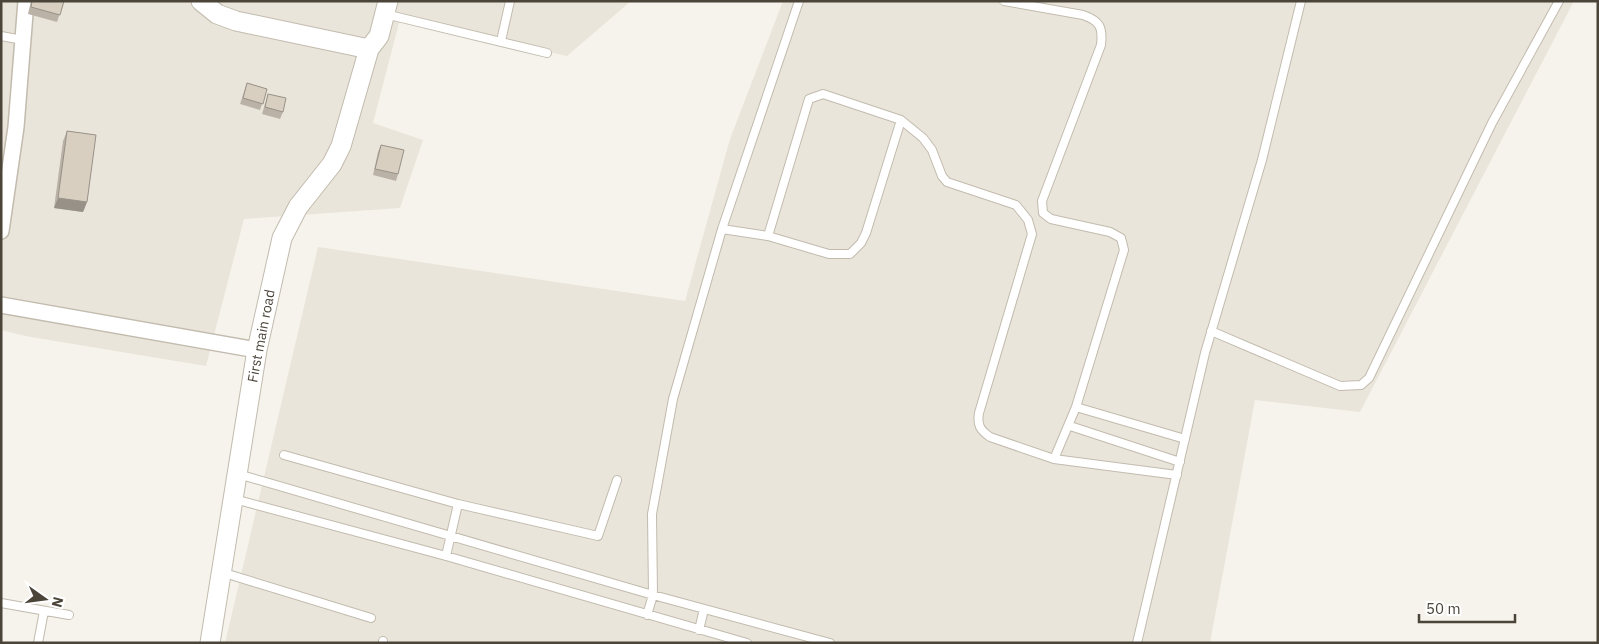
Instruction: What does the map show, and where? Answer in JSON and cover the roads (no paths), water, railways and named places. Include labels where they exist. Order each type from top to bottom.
[{"type":"street","points":[[1,231],[16,127],[26,1]]},
{"type":"street","points":[[202,1],[217,14],[236,21],[369,49]]},
{"type":"street","name":"First main road","points":[[210,643],[257,350],[282,238],[298,206],[332,164],[341,146],[369,49],[379,36],[386,8]]},
{"type":"street","points":[[1,304],[257,350]]},
{"type":"lane","points":[[500,41],[510,1]]},
{"type":"lane","points":[[647,615],[653,595],[652,514],[671,409],[722,229],[799,1]]},
{"type":"lane","points":[[1004,1],[1089,17],[1100,25],[1102,34],[1101,45],[1042,200],[1044,213],[1051,218],[1110,232],[1121,238],[1124,243],[1124,250],[1070,426],[1054,459]]},
{"type":"lane","points":[[1137,643],[1212,331],[1262,160],[1301,1]]},
{"type":"lane","points":[[1212,331],[1340,386],[1361,384],[1369,378],[1492,123],[1559,1]]},
{"type":"lane","points":[[386,8],[548,53]]},
{"type":"lane","points":[[1,36],[23,40]]},
{"type":"lane","points":[[768,236],[809,99],[823,94],[901,120],[923,138],[932,150],[942,176],[947,182],[1016,204],[1028,220],[1032,234],[978,421],[982,432],[990,437],[1054,459],[1177,475]]},
{"type":"lane","points":[[722,229],[768,236],[829,254],[850,254],[861,243],[866,232],[901,120]]},
{"type":"lane","points":[[1076,408],[1185,439]]},
{"type":"lane","points":[[1070,426],[1180,462]]},
{"type":"lane","points":[[284,455],[458,504],[598,536],[617,480]]},
{"type":"lane","points":[[238,474],[653,595],[812,640],[830,643]]},
{"type":"lane","points":[[232,498],[446,556],[747,643]]},
{"type":"lane","points":[[446,556],[458,504]]},
{"type":"lane","points":[[221,572],[371,618]]},
{"type":"lane","points":[[1,603],[69,615]]},
{"type":"lane","points":[[700,630],[704,609]]},
{"type":"lane","points":[[38,643],[44,611]]}]
